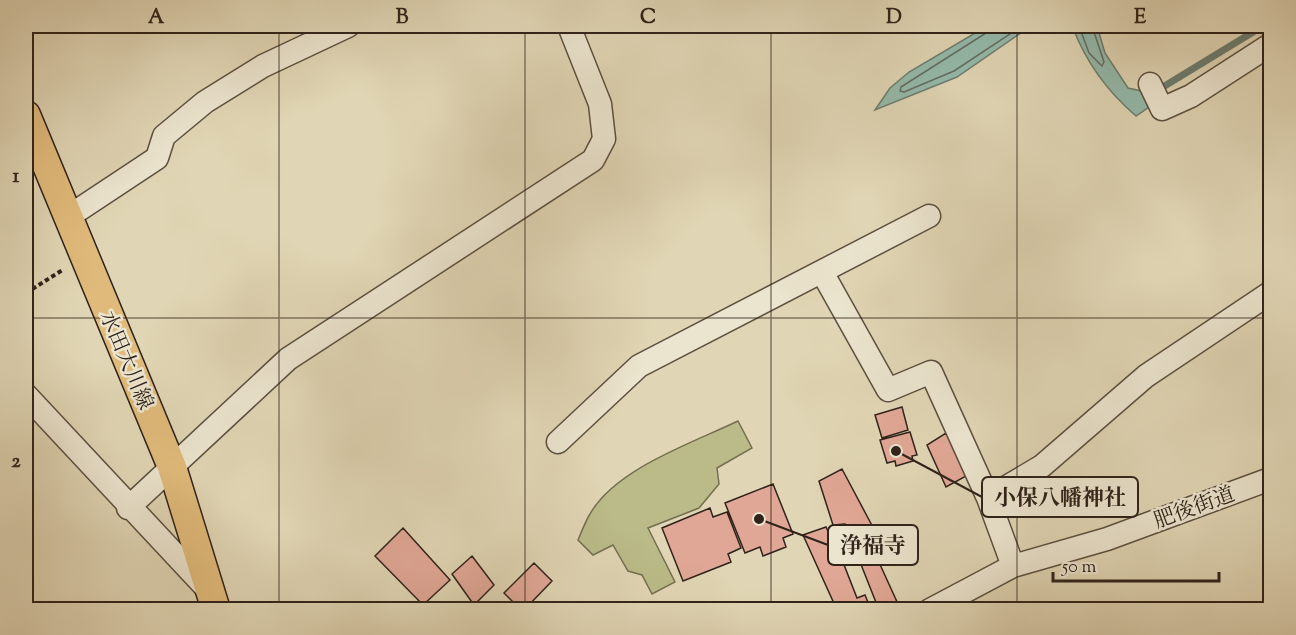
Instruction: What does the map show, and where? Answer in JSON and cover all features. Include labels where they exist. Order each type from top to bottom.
[{"type":"main road","name":"水田大川線","points":[[26,115],[172,467],[213,602]]},
{"type":"street","points":[[66,213],[80,208],[157,158],[164,136],[205,102],[263,66],[348,26]]},
{"type":"street","points":[[128,508],[288,359],[593,160],[604,139],[600,104],[569,26]]},
{"type":"street","points":[[1153,90],[1162,109],[1191,96],[1270,45]]},
{"type":"street","points":[[558,442],[639,366],[929,216]]},
{"type":"street","points":[[822,272],[888,390],[931,372],[988,498],[1013,566]]},
{"type":"street","points":[[988,498],[1042,466],[1146,376],[1270,293]]},
{"type":"street","points":[[26,395],[213,602]]},
{"type":"street","name":"肥後街道","points":[[930,609],[1013,566],[1107,539],[1270,478]]},
{"type":"path","points":[[26,293],[72,264]]},
{"type":"green space","points":[[738,421],[752,448],[717,468],[719,484],[699,508],[648,528],[675,582],[652,594],[642,575],[628,571],[613,545],[593,555],[578,540],[590,514],[617,484],[656,459]]},
{"type":"water","points":[[987,26],[1031,26],[957,77],[875,110],[890,88],[909,72]]},
{"type":"water","points":[[1069,26],[1097,26],[1105,53],[1128,88],[1146,92],[1152,105],[1136,116],[1126,107],[1099,76],[1084,53],[1073,28]]},
{"type":"building","points":[[902,407],[908,430],[882,438],[875,415]]},
{"type":"building","points":[[910,432],[917,455],[912,456],[913,461],[896,466],[895,461],[887,463],[880,440]]},
{"type":"building","points":[[946,433],[968,475],[946,487],[927,445]]},
{"type":"building","points":[[842,469],[876,533],[867,536],[898,604],[889,610],[879,610],[845,524],[833,525],[819,481]]},
{"type":"building","points":[[773,484],[793,534],[783,538],[786,547],[763,556],[760,547],[745,553],[725,503]]},
{"type":"building","points":[[710,508],[713,517],[727,512],[741,548],[728,554],[731,562],[683,581],[662,528]]},
{"type":"building","points":[[826,527],[834,544],[846,539],[850,552],[841,557],[857,598],[865,595],[871,610],[837,610],[803,535]]},
{"type":"building","points":[[403,528],[450,580],[423,605],[375,556]]},
{"type":"building","points":[[472,556],[494,585],[474,605],[452,574]]},
{"type":"building","points":[[534,563],[552,581],[524,610],[521,610],[504,593]]},
{"type":"waterway","points":[[1158,90],[1263,26]]},
{"type":"place","name":"小保八幡神社","points":[[896,451]]},
{"type":"place","name":"浄福寺","points":[[759,519]]}]
